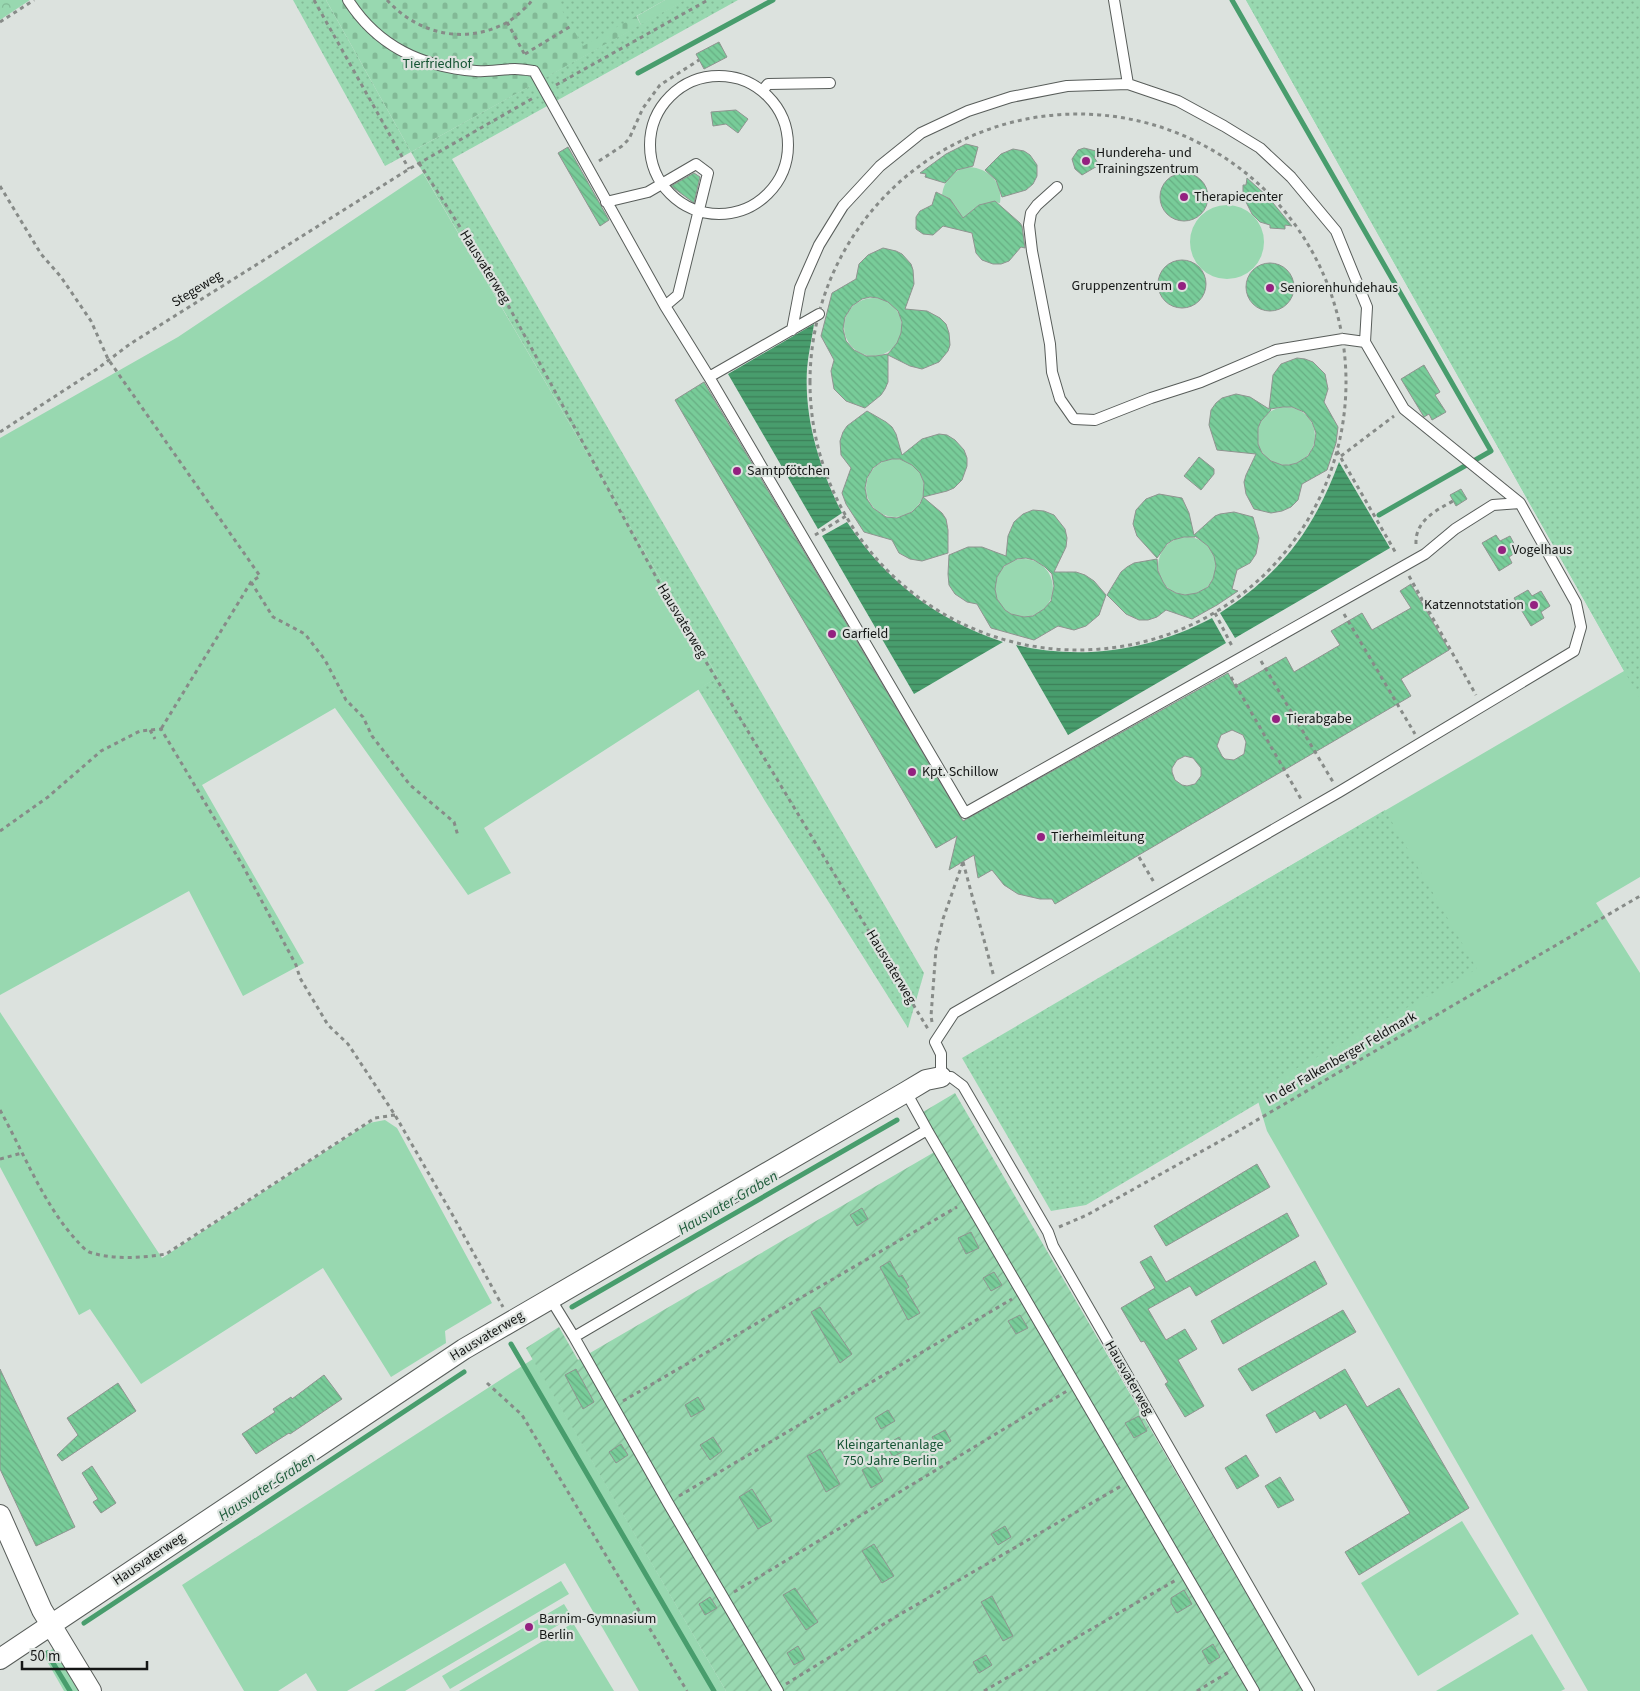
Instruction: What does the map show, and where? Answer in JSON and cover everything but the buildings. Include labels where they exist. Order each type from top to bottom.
[{"type":"street","name":"Hausvaterweg","points":[[0,1659],[464,1349],[926,1080],[941,1077]]},
{"type":"street","points":[[0,1515],[50,1625],[91,1691]]},
{"type":"lane","points":[[348,0],[358,16],[391,46],[428,64],[477,72],[515,69],[534,71],[665,306],[965,813],[1420,557],[1455,529],[1493,505],[1520,503]]},
{"type":"lane","points":[[1114,0],[1128,84]]},
{"type":"lane","points":[[707,76],[735,77],[762,91],[779,109],[789,134],[788,162],[776,187],[756,206],[730,216],[699,212],[680,200],[662,184],[649,158],[650,130],[661,105],[681,86],[707,76]]},
{"type":"lane","points":[[762,91],[768,84],[830,83]]},
{"type":"lane","points":[[792,330],[800,288],[819,245],[843,206],[880,166],[921,133],[968,110],[1011,97],[1067,86],[1128,84],[1178,101],[1260,148],[1291,177],[1336,231],[1367,307],[1365,342],[1404,409],[1520,503],[1576,603],[1581,627],[1574,651],[1307,811],[954,1013],[935,1042],[941,1054],[941,1077]]},
{"type":"lane","points":[[606,202],[648,192],[696,164],[708,173],[678,295],[665,306]]},
{"type":"lane","points":[[1057,187],[1031,213],[1029,225],[1032,251],[1050,344],[1052,372],[1060,399],[1074,420],[1096,420],[1151,398],[1201,382],[1276,350],[1343,339],[1365,342]]},
{"type":"lane","points":[[709,378],[819,314]]},
{"type":"lane","name":"Hausvaterweg","points":[[941,1077],[952,1078],[963,1086],[1309,1691]]},
{"type":"lane","points":[[906,1092],[1254,1691]]},
{"type":"lane","points":[[574,1337],[927,1130]]},
{"type":"lane","points":[[550,1298],[778,1690]]},
{"type":"path","points":[[0,22],[34,0]]},
{"type":"path","points":[[314,0],[409,169]]},
{"type":"path","points":[[387,0],[398,12],[414,23],[429,30],[449,34],[481,32],[507,22],[530,4],[532,0]]},
{"type":"path","name":"Stegeweg","points":[[0,432],[97,369],[108,359],[409,169],[708,0]]},
{"type":"path","points":[[507,22],[534,71]]},
{"type":"path","points":[[524,54],[571,26]]},
{"type":"path","points":[[587,169],[622,146],[629,139],[643,108],[660,84],[699,60]]},
{"type":"path","points":[[1090,115],[1127,120],[1172,132],[1198,143],[1223,157],[1266,192],[1302,236],[1316,260],[1331,294],[1343,339],[1346,395],[1338,451],[1330,476],[1319,500],[1292,544],[1276,564],[1257,582],[1215,613],[1190,626],[1164,636],[1137,644],[1109,648],[1052,649],[1015,642],[970,627],[922,600],[880,562],[846,516],[832,488],[819,452],[811,406],[811,360],[819,314],[831,279],[852,237],[869,215],[887,194],[931,158],[980,132],[1034,118],[1090,115]]},
{"type":"path","name":"Hausvaterweg","points":[[419,163],[496,283],[668,599],[935,1042]]},
{"type":"path","points":[[0,186],[41,254],[61,277],[91,321],[108,359],[260,576],[251,582],[160,730]]},
{"type":"path","points":[[1341,456],[1404,409]]},
{"type":"path","points":[[1420,557],[1416,545],[1416,534],[1420,525],[1427,517],[1453,501]]},
{"type":"path","points":[[804,542],[846,516]]},
{"type":"path","points":[[251,582],[273,616],[305,634],[325,660],[346,700],[363,718],[372,736],[410,784],[454,822],[458,836]]},
{"type":"path","points":[[1338,603],[1420,743]]},
{"type":"path","points":[[1215,613],[1238,658]]},
{"type":"path","points":[[1254,649],[1339,792]]},
{"type":"path","points":[[1225,666],[1307,811]]},
{"type":"path","points":[[150,730],[155,739]]},
{"type":"path","points":[[0,831],[48,797],[101,751],[140,731],[160,730]]},
{"type":"path","points":[[160,730],[243,866],[296,965],[300,978],[328,1025],[348,1044],[394,1115],[452,1214],[511,1322]]},
{"type":"path","points":[[1139,857],[1162,895]]},
{"type":"path","points":[[935,1042],[931,1016],[936,949],[943,919],[963,862],[994,980],[999,987]]},
{"type":"path","name":"In der Falkenberger Feldmark","points":[[1048,1232],[1087,1215],[1240,1130],[1640,896]]},
{"type":"path","points":[[0,1110],[32,1174],[68,1231],[88,1251],[112,1256],[148,1257],[166,1254],[375,1118],[394,1115]]},
{"type":"path","points":[[0,1159],[22,1153]]},
{"type":"path","points":[[613,1407],[968,1200]]},
{"type":"path","points":[[668,1503],[1022,1293]]},
{"type":"path","points":[[487,1383],[522,1415],[687,1691]]},
{"type":"path","points":[[724,1598],[1076,1386]]},
{"type":"path","points":[[778,1690],[892,1619],[1130,1480]]},
{"type":"path","points":[[984,1691],[1186,1574]]},
{"type":"path","points":[[1197,1691],[1239,1666]]},
{"type":"green space","points":[[0,0],[30,0],[0,20]]},
{"type":"green space","points":[[293,0],[326,0],[411,152],[385,166]]},
{"type":"green space","name":"Tierfriedhof","points":[[326,0],[628,0],[641,25],[411,152]]},
{"type":"green space","points":[[556,0],[665,0],[583,46]]},
{"type":"green space","points":[[665,0],[686,0],[641,25],[637,16]]},
{"type":"green space","points":[[685,0],[738,0],[452,159],[924,973],[908,1028],[765,801],[698,689],[718,677],[411,152]]},
{"type":"green space","points":[[1246,0],[1640,0],[1640,877],[1596,903],[1640,973],[1640,1691],[1588,1691],[1267,1131],[1203,917],[1624,671]]},
{"type":"green space","points":[[1246,0],[1640,0],[1640,699]]},
{"type":"green space","points":[[970,167],[977,168],[993,178],[999,189],[1000,203],[984,204],[975,208],[965,220],[952,203],[942,195],[945,184],[951,176],[959,170]]},
{"type":"green space","points":[[423,173],[718,677],[484,828],[511,873],[468,895],[335,708],[202,785],[304,963],[243,996],[189,891],[0,995],[0,438],[178,337]]},
{"type":"green space","points":[[1227,205],[1241,208],[1253,216],[1261,228],[1264,242],[1261,256],[1253,268],[1241,276],[1227,279],[1213,276],[1201,268],[1193,256],[1190,242],[1193,228],[1201,216],[1213,208]]},
{"type":"green space","points":[[867,298],[879,298],[894,306],[902,321],[902,333],[894,348],[879,356],[867,356],[852,348],[844,333],[844,321],[852,306]]},
{"type":"green space","points":[[1280,407],[1292,407],[1307,415],[1315,430],[1315,442],[1307,457],[1292,465],[1280,465],[1265,457],[1257,442],[1257,430],[1265,415]]},
{"type":"green space","points":[[889,459],[901,459],[916,467],[924,482],[924,494],[916,509],[901,517],[889,517],[874,509],[866,494],[866,482],[874,467]]},
{"type":"green space","points":[[1181,537],[1193,537],[1208,545],[1216,560],[1216,572],[1208,587],[1193,595],[1181,595],[1166,587],[1158,572],[1158,560],[1166,545]]},
{"type":"green space","points":[[1018,559],[1030,559],[1045,567],[1053,582],[1053,594],[1045,609],[1030,617],[1018,617],[1003,609],[995,594],[995,582],[1003,567]]},
{"type":"green space","points":[[1385,810],[1477,969],[1272,1082],[1276,1090],[1258,1103],[1086,1205],[1051,1211],[962,1058]]},
{"type":"green space","points":[[0,1012],[162,1258],[369,1123],[385,1120],[397,1128],[492,1303],[445,1331],[446,1343],[391,1377],[323,1268],[141,1384],[90,1309],[79,1315],[0,1167]]},
{"type":"green space","name":"Kleingartenanlage 750 Jahre Berlin","points":[[955,1093],[1303,1691],[726,1691],[526,1348],[559,1327],[578,1360],[943,1147],[923,1112]]},
{"type":"green space","points":[[533,1359],[726,1691],[639,1691],[565,1563],[347,1691],[317,1691],[306,1673],[278,1691],[244,1691],[182,1585]]},
{"type":"green space","points":[[1462,1521],[1519,1614],[1418,1676],[1361,1583]]},
{"type":"green space","points":[[561,1581],[569,1594],[405,1691],[374,1691]]},
{"type":"green space","points":[[564,1604],[572,1617],[450,1689],[442,1676]]},
{"type":"green space","points":[[573,1623],[614,1691],[459,1691]]},
{"type":"green space","points":[[1532,1634],[1565,1689],[1561,1691],[1436,1691]]},
{"type":"green space","points":[[57,1645],[85,1691],[64,1691],[44,1656]]},
{"type":"shaded area","points":[[814,324],[807,369],[808,407],[820,462],[842,513],[818,529],[728,374]]},
{"type":"shaded area","points":[[1339,462],[1390,548],[1235,638],[1220,613],[1261,582],[1293,548],[1318,508]]},
{"type":"shaded area","points":[[847,522],[879,563],[914,596],[956,622],[978,633],[1003,642],[914,694],[822,536]]},
{"type":"shaded area","points":[[1212,618],[1226,643],[1068,735],[1016,645],[1066,652],[1092,652],[1117,649],[1165,638]]},
{"type":"waterway","points":[[638,73],[773,0]]},
{"type":"waterway","points":[[1232,0],[1491,451],[1379,515]]},
{"type":"waterway","name":"Hausvater-Graben","points":[[572,1307],[897,1120]]},
{"type":"waterway","points":[[511,1344],[714,1691]]},
{"type":"waterway","name":"Hausvater-Graben","points":[[84,1623],[464,1372]]},
{"type":"waterway","points":[[47,1653],[70,1691]]},
{"type":"place","name":"Hundereha- und Trainingszentrum","points":[[1086,161]]},
{"type":"place","name":"Therapiecenter","points":[[1184,197]]},
{"type":"place","name":"Gruppenzentrum","points":[[1182,286]]},
{"type":"place","name":"Seniorenhundehaus","points":[[1270,288]]},
{"type":"place","name":"Samtpfötchen","points":[[737,471]]},
{"type":"place","name":"Vogelhaus","points":[[1502,550]]},
{"type":"place","name":"Katzennotstation","points":[[1534,605]]},
{"type":"place","name":"Garfield","points":[[832,634]]},
{"type":"place","name":"Tierabgabe","points":[[1276,719]]},
{"type":"place","name":"Kpt. Schillow","points":[[912,772]]},
{"type":"place","name":"Tierheimleitung","points":[[1041,837]]},
{"type":"place","name":"Barnim-Gymnasium Berlin","points":[[529,1627]]}]
